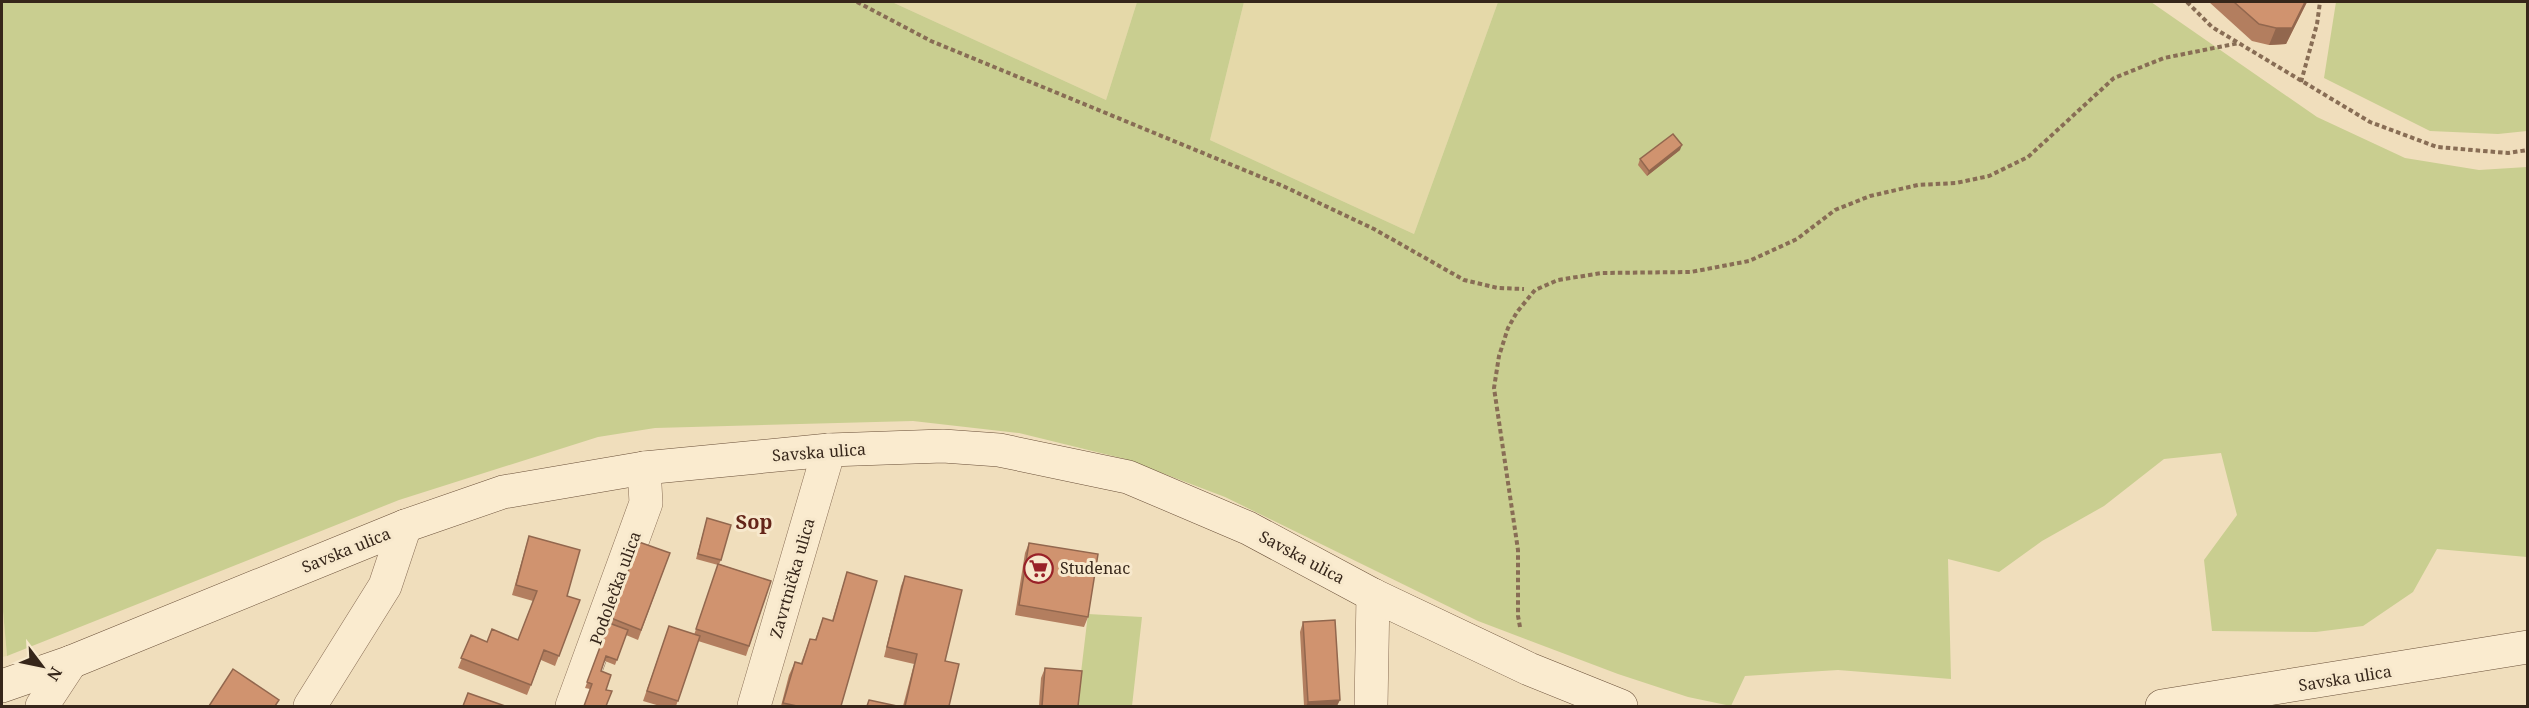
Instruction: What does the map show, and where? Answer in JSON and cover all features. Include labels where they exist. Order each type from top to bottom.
[{"type":"main road","name":"Savska ulica","points":[[2,686],[71,662],[405,526],[503,492],[644,468],[829,450],[943,446],[999,450],[1128,477],[1248,528],[1372,596],[1529,669],[1621,706]]},
{"type":"main road","name":"Zavrtnička ulica","points":[[754,706],[829,450]]},
{"type":"main road","name":"Podolečka ulica","points":[[572,706],[646,503],[644,468]]},
{"type":"main road","points":[[310,706],[385,586],[405,526]]},
{"type":"main road","points":[[1371,706],[1372,596]]},
{"type":"main road","name":"Savska ulica","points":[[2162,706],[2528,647]]},
{"type":"main road","points":[[42,706],[71,662]]},
{"type":"path","points":[[857,2],[931,40],[1283,186],[1374,229],[1464,280],[1498,288],[1524,290]]},
{"type":"path","points":[[2187,2],[2212,27],[2370,122],[2437,147],[2508,153],[2528,150]]},
{"type":"path","points":[[2301,82],[2318,24],[2320,2]]},
{"type":"path","points":[[1529,669],[1518,616],[1518,550],[1494,388],[1499,356],[1508,328],[1517,312],[1535,290],[1558,280],[1602,273],[1691,272],[1749,261],[1797,239],[1835,210],[1870,196],[1918,184],[1956,183],[1989,176],[2028,157],[2114,78],[2164,58],[2239,43]]},
{"type":"shaded area","points":[[892,2],[1137,2],[1106,100]]},
{"type":"shaded area","points":[[1244,2],[1498,2],[1414,234],[1210,140]]},
{"type":"shaded area","points":[[2,600],[7,656],[2,657]]},
{"type":"green space","points":[[2,2],[892,2],[1106,100],[1137,2],[1244,2],[1210,140],[1414,234],[1498,2],[2151,2],[2317,117],[2405,158],[2479,170],[2527,167],[2527,557],[2437,549],[2413,592],[2363,626],[2316,632],[2212,631],[2204,560],[2237,515],[2221,453],[2164,459],[2104,506],[2042,541],[1999,572],[1948,559],[1951,679],[1838,670],[1745,676],[1731,706],[1688,697],[1618,674],[1478,621],[1225,497],[1125,459],[1019,433],[913,421],[655,428],[598,437],[399,500],[7,656],[2,600]]},
{"type":"green space","points":[[2336,2],[2527,2],[2527,131],[2498,134],[2430,131],[2324,78]]},
{"type":"green space","points":[[1088,614],[1142,617],[1132,706],[1077,706]]},
{"type":"building","points":[[2234,2],[2305,2],[2292,28],[2276,28],[2259,24]]},
{"type":"building","points":[[1673,134],[1682,145],[1649,171],[1640,159]]},
{"type":"building","points":[[707,518],[731,525],[721,560],[698,554]]},
{"type":"building","points":[[529,536],[580,550],[567,596],[580,600],[559,656],[544,650],[531,685],[461,658],[471,635],[487,642],[492,629],[518,640],[537,591],[516,585]]},
{"type":"building","points":[[639,542],[670,553],[641,630],[611,618]]},
{"type":"building","points":[[1029,543],[1098,554],[1088,617],[1019,605]]},
{"type":"building","points":[[718,564],[771,581],[749,646],[696,629]]},
{"type":"building","points":[[847,572],[877,581],[841,706],[797,706],[783,703],[795,662],[802,664],[810,639],[816,640],[823,618],[833,621]]},
{"type":"building","points":[[905,576],[962,590],[945,661],[959,664],[949,706],[905,706],[917,654],[887,647]]},
{"type":"building","points":[[1335,620],[1340,700],[1308,702],[1303,622]]},
{"type":"building","points":[[609,623],[628,630],[617,660],[606,656],[601,671],[611,675],[606,690],[612,691],[606,706],[584,706],[592,684],[587,682]]},
{"type":"building","points":[[669,626],[700,636],[678,701],[647,691]]},
{"type":"building","points":[[1045,668],[1082,671],[1078,706],[1042,706]]},
{"type":"building","points":[[233,669],[279,700],[275,706],[209,706]]},
{"type":"building","points":[[468,693],[505,706],[463,706]]},
{"type":"building","points":[[869,700],[897,706],[867,706]]},
{"type":"place","name":"Studenac","points":[[1039,568]]},
{"type":"district","name":"Sop","points":[[754,522]]}]
